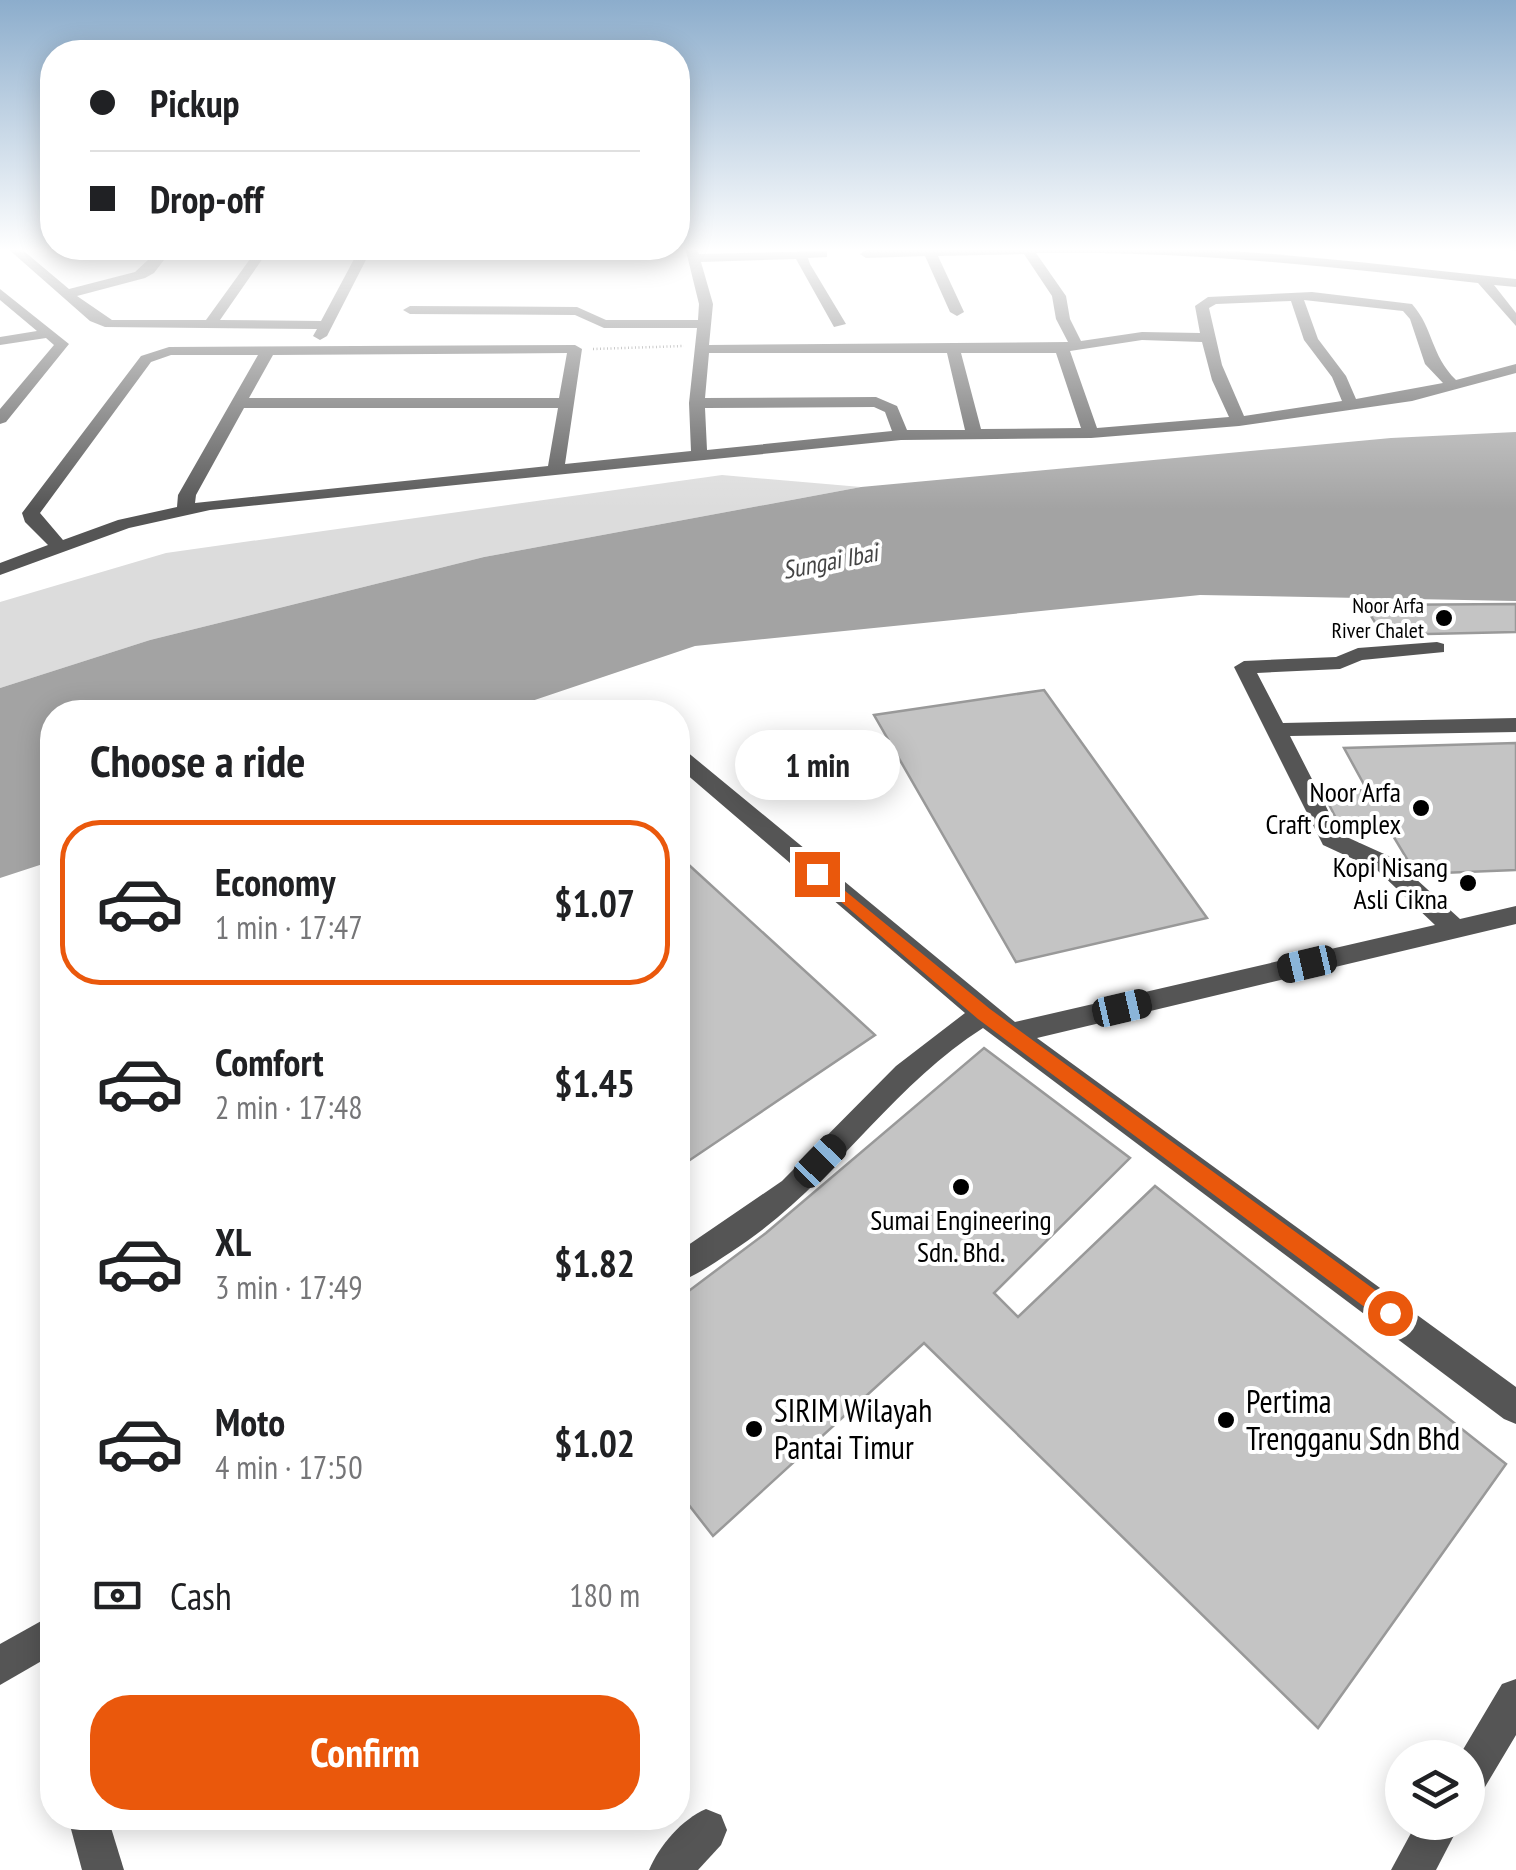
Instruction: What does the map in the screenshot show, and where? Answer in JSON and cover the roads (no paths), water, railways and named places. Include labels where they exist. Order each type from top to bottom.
[{"type":"street","points":[[0,341],[42,334]]},
{"type":"street","points":[[0,419],[61,348],[60,340],[52,334]]},
{"type":"street","points":[[287,334],[575,349],[556,468]]},
{"type":"street","points":[[60,547],[30,518],[31,513],[146,359],[169,351],[268,350],[320,334]]},
{"type":"street","points":[[690,334],[938,349],[1069,348],[1142,336],[1208,338]]},
{"type":"street","points":[[1067,334],[1092,433]]},
{"type":"street","points":[[1207,334],[1228,402],[1239,421]]},
{"type":"street","points":[[1311,334],[1339,376],[1352,407]]},
{"type":"street","points":[[1422,334],[1432,364],[1453,384]]},
{"type":"street","points":[[699,454],[696,403],[705,336]]},
{"type":"street","points":[[938,349],[974,434]]},
{"type":"street","points":[[186,508],[187,495],[268,350]]},
{"type":"street","points":[[0,568],[124,524],[186,508],[901,435],[1092,433],[1239,421],[1352,407],[1516,368]]},
{"type":"street","points":[[696,403],[876,402],[892,409],[901,435]]},
{"type":"street","points":[[239,403],[565,403]]},
{"type":"street","points":[[1437,648],[1358,654],[1340,663],[1244,667],[1330,839],[1385,864],[1454,929]]},
{"type":"street","points":[[1275,730],[1516,725]]},
{"type":"street","points":[[690,766],[984,1014],[1516,1406]]},
{"type":"street","points":[[1011,1034],[1516,915]]},
{"type":"street","points":[[690,1261],[736,1233],[792,1189],[931,1048],[984,1014]]},
{"type":"street","points":[[0,1666],[40,1641]]},
{"type":"street","points":[[1485,1750],[1516,1698]]},
{"type":"street","points":[[91,1830],[103,1870]]},
{"type":"street","points":[[670,1870],[706,1830]]},
{"type":"street","points":[[1412,1870],[1430,1840]]},
{"type":"water","name":"Sungai Ibai","points":[[1516,432],[1516,601],[1200,595],[695,646],[535,700],[40,700],[40,865],[0,878],[0,688],[150,640],[484,557],[861,487],[1391,438]]},
{"type":"place","name":"Noor Arfa River Chalet","points":[[1444,618]]},
{"type":"place","name":"Noor Arfa Craft Complex","points":[[1421,808]]},
{"type":"place","name":"Kopi Nisang Asli Cikna","points":[[1468,883]]},
{"type":"place","name":"Sumai Engineering Sdn. Bhd.","points":[[961,1187]]},
{"type":"place","name":"Pertima Trengganu Sdn Bhd","points":[[1226,1420]]},
{"type":"place","name":"SIRIM Wilayah Pantai Timur","points":[[754,1429]]}]
